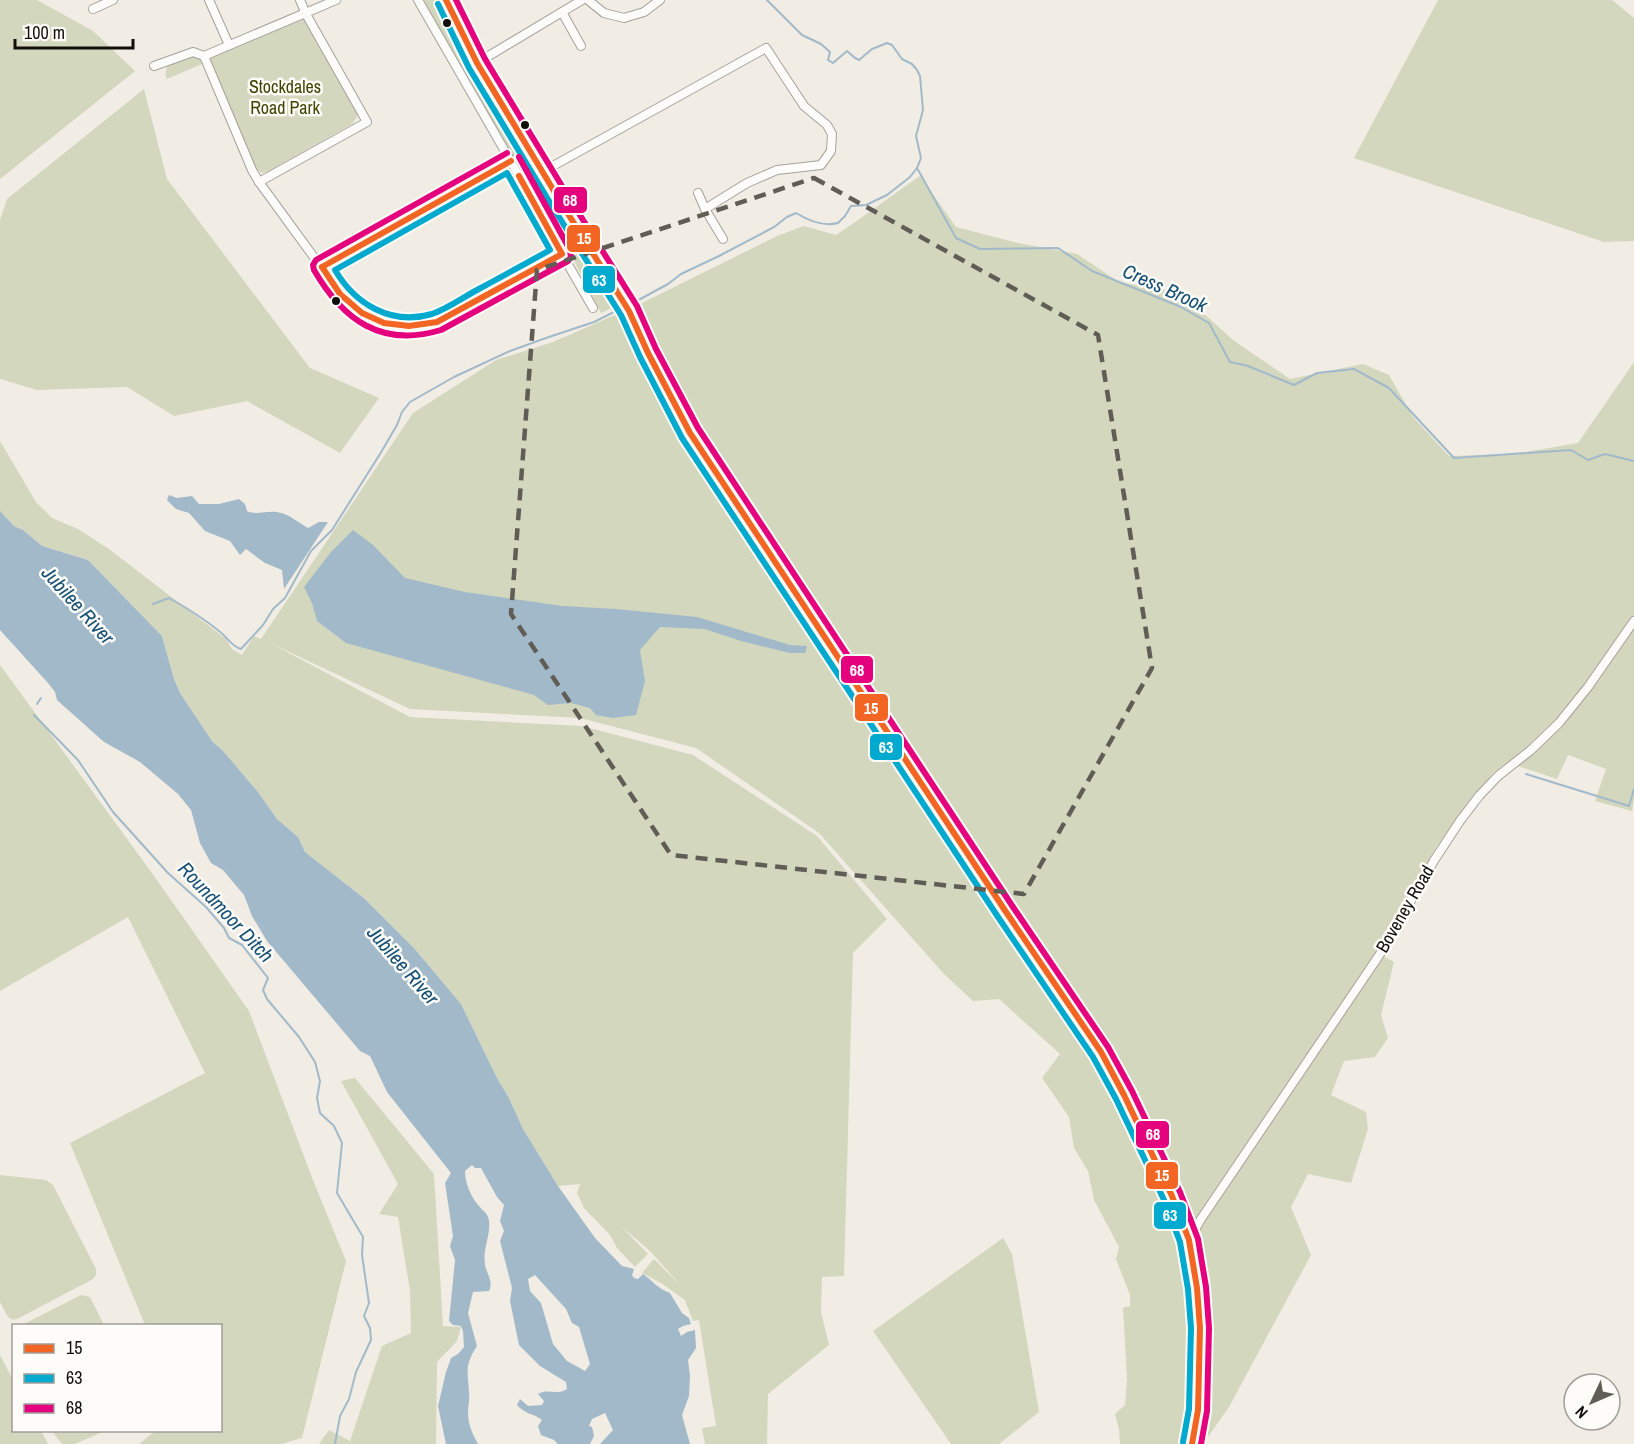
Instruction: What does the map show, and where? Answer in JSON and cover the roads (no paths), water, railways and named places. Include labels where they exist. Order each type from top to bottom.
[{"type":"main road","points":[[446,0],[477,63],[629,311],[690,433],[1101,1052],[1129,1105],[1182,1219],[1189,1240],[1197,1288],[1200,1328],[1200,1381],[1192,1444]]},
{"type":"street","points":[[93,9],[113,0]]},
{"type":"street","points":[[209,0],[229,45]]},
{"type":"street","points":[[259,182],[367,122],[300,0]]},
{"type":"street","points":[[204,56],[336,0]]},
{"type":"street","points":[[418,0],[541,214],[559,256],[592,308]]},
{"type":"street","points":[[477,63],[582,0]]},
{"type":"street","points":[[588,0],[603,14],[624,18],[644,12],[660,0]]},
{"type":"street","points":[[562,12],[581,46]]},
{"type":"street","points":[[542,172],[766,48],[804,106],[827,125],[832,134],[831,151],[821,165],[777,170],[747,183],[705,209]]},
{"type":"street","points":[[154,66],[194,52],[204,56],[259,182],[340,293],[363,314],[393,327],[422,326],[437,322],[559,256]]},
{"type":"street","points":[[322,267],[511,161]]},
{"type":"street","points":[[698,193],[723,239]]},
{"type":"street","points":[[541,214],[560,201]]},
{"type":"street","name":"Boveney Road","points":[[1189,1240],[1380,954],[1435,859],[1460,821],[1498,776],[1531,750],[1558,723],[1588,687],[1634,621]]},
{"type":"street","points":[[1182,1219],[1202,1219]]},
{"type":"water","points":[[169,495],[177,498],[192,496],[199,504],[219,504],[239,499],[245,504],[247,511],[281,513],[308,528],[319,522],[328,522],[284,589],[282,570],[265,563],[246,549],[240,555],[230,541],[205,531],[189,513],[176,509],[167,500]]},
{"type":"water","name":"Jubilee River","points":[[0,511],[14,526],[23,530],[42,546],[88,560],[162,636],[180,693],[212,741],[258,792],[277,819],[298,837],[305,852],[365,899],[414,948],[461,1004],[523,1129],[558,1186],[595,1238],[622,1266],[634,1269],[632,1275],[634,1278],[638,1279],[643,1274],[670,1293],[682,1313],[689,1318],[691,1324],[678,1329],[681,1336],[695,1330],[696,1348],[688,1360],[689,1396],[682,1415],[690,1444],[600,1444],[613,1430],[605,1413],[592,1419],[589,1426],[592,1427],[594,1436],[590,1444],[558,1444],[541,1435],[538,1426],[542,1420],[523,1411],[517,1405],[520,1399],[528,1406],[542,1405],[544,1401],[538,1394],[563,1391],[567,1389],[566,1382],[540,1366],[519,1345],[510,1301],[512,1288],[500,1241],[504,1231],[500,1221],[504,1205],[481,1168],[475,1168],[472,1165],[465,1171],[465,1176],[471,1194],[488,1217],[489,1228],[484,1258],[491,1284],[489,1291],[473,1292],[468,1313],[477,1346],[468,1369],[468,1416],[478,1444],[446,1444],[438,1406],[451,1358],[464,1347],[461,1326],[453,1325],[449,1321],[455,1260],[450,1246],[453,1236],[445,1183],[451,1173],[387,1092],[370,1056],[360,1051],[267,941],[252,916],[244,895],[223,870],[211,863],[200,843],[191,810],[178,794],[140,762],[104,742],[57,700],[55,692],[48,683],[0,630]],"holes":[[[535,1275],[566,1309],[572,1323],[579,1327],[590,1364],[585,1371],[567,1361],[553,1344],[541,1303],[530,1291],[528,1279]]]},
{"type":"water","points":[[353,530],[373,545],[405,578],[465,592],[563,606],[697,617],[790,645],[807,646],[805,653],[790,653],[705,629],[660,627],[640,650],[645,681],[636,715],[613,718],[596,715],[590,708],[571,703],[548,705],[534,695],[346,643],[317,621],[304,587],[331,552]]},
{"type":"waterway","points":[[633,303],[668,284],[681,274],[774,227],[796,213],[816,222],[838,223],[851,206],[866,205],[887,195],[910,177],[917,168],[921,158],[916,136],[923,110],[920,76],[912,64],[902,59],[892,45],[887,43],[872,49],[859,60],[847,51],[833,63],[828,60],[830,52],[821,44],[802,35],[767,0]]},
{"type":"waterway","name":"Cress Brook","points":[[917,168],[956,238],[980,249],[1058,248],[1092,271],[1181,307],[1209,323],[1230,362],[1248,366],[1294,385],[1317,373],[1354,369],[1389,388],[1454,458],[1571,450],[1588,460],[1605,454],[1634,461]]},
{"type":"waterway","points":[[153,604],[169,598],[189,609],[241,649],[263,625],[273,609],[285,598],[311,551],[332,530],[410,402],[454,377],[510,351],[594,322],[620,309]]},
{"type":"waterway","name":"Roundmoor Ditch","points":[[37,704],[41,698]]},
{"type":"waterway","name":"Roundmoor Ditch","points":[[34,715],[78,760],[113,812],[168,873],[206,907],[224,928],[229,938],[242,945],[268,978],[263,990],[267,999],[299,1037],[315,1062],[320,1081],[317,1098],[320,1113],[334,1126],[342,1143],[337,1193],[363,1237],[362,1255],[369,1303],[364,1316],[370,1328],[371,1340],[356,1372],[349,1399],[340,1416],[335,1444]]},
{"type":"waterway","points":[[1526,774],[1629,806],[1634,789]]},
{"type":"park label","name":"Stockdales Road Park","points":[[285,97]]}]
